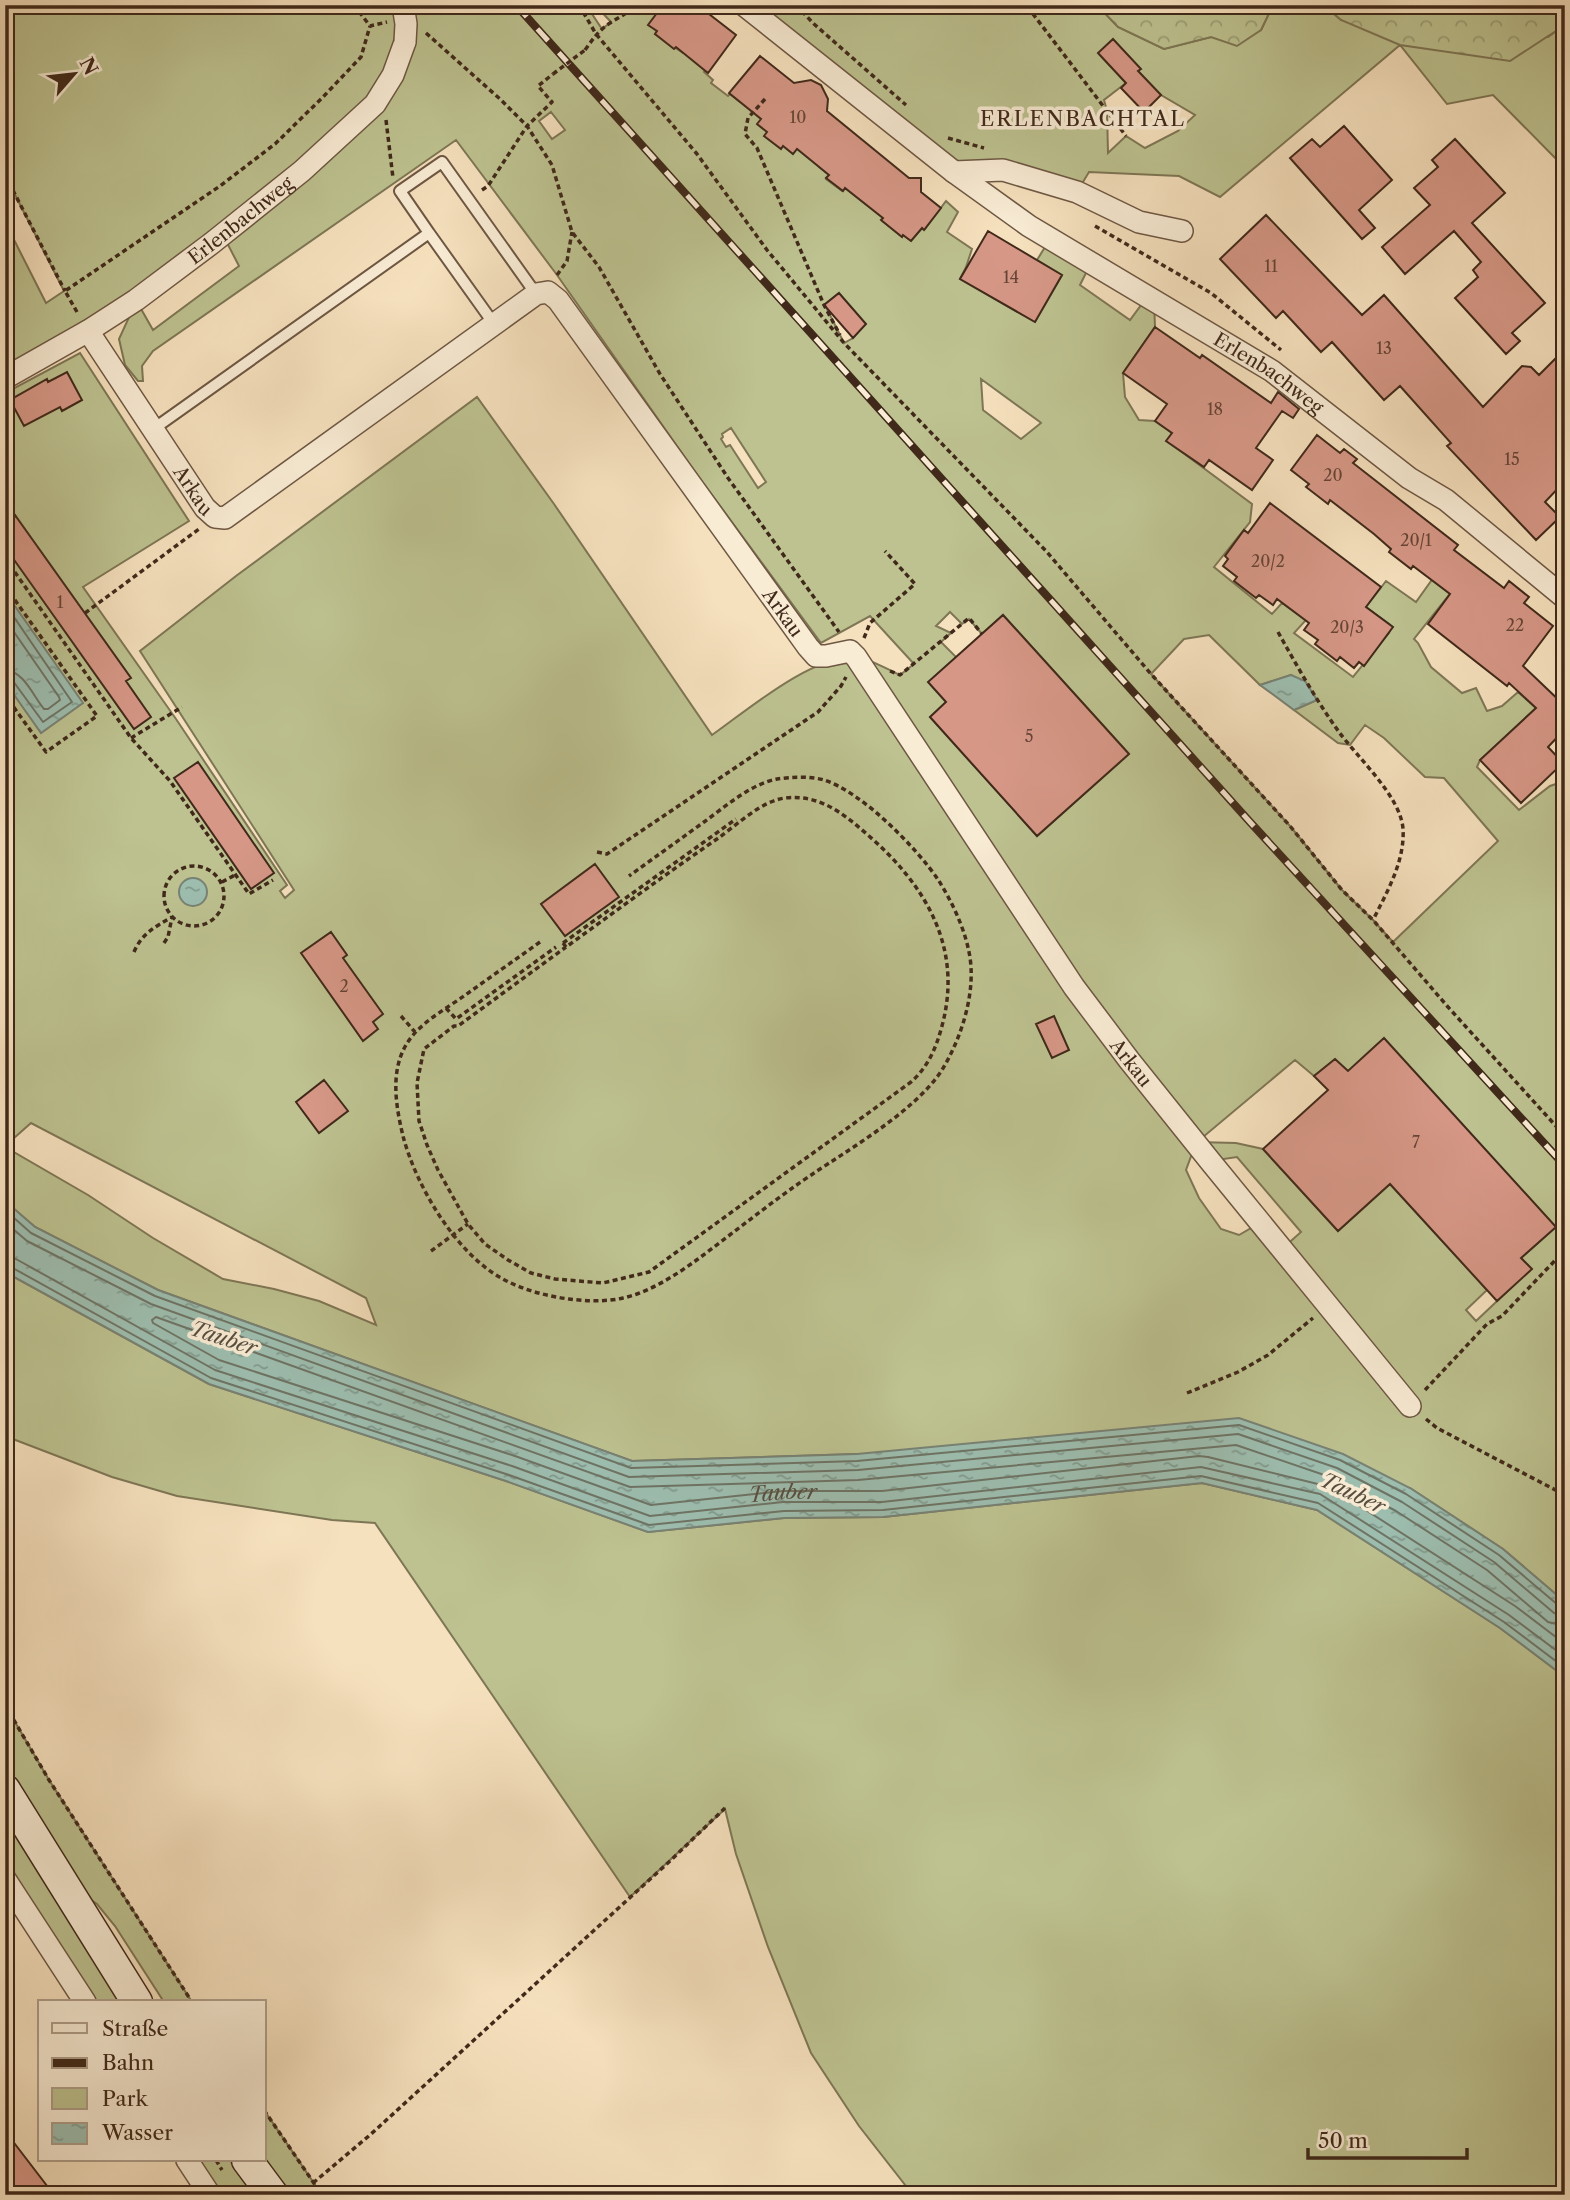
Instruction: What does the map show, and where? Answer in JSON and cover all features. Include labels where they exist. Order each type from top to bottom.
[{"type":"street","name":"Erlenbachweg","points":[[744,5],[954,172],[1029,226],[1272,371],[1409,478],[1446,500],[1565,598]]},
{"type":"street","name":"Erlenbachweg","points":[[5,378],[136,300],[302,171],[374,104],[393,75],[412,35],[397,13]]},
{"type":"street","points":[[954,172],[1003,170],[1077,192],[1139,222],[1182,231]]},
{"type":"street","name":"Arkau","points":[[88,331],[205,509],[215,517],[225,518],[536,294],[548,292],[558,300],[807,647],[816,656],[850,651],[856,657],[1074,987],[1129,1059],[1410,1406]]},
{"type":"street","points":[[5,1790],[136,2000]]},
{"type":"street","points":[[5,1879],[84,2000]]},
{"type":"street","points":[[188,2162],[210,2195]]},
{"type":"street","points":[[248,2162],[273,2195]]},
{"type":"lane","points":[[494,324],[400,191],[443,162],[536,294]]},
{"type":"lane","points":[[152,430],[429,233]]},
{"type":"path","points":[[354,5],[370,26]]},
{"type":"path","points":[[579,5],[596,34],[696,154],[767,250],[844,343],[1046,551],[1151,674],[1290,826],[1342,890],[1373,920],[1565,1136]]},
{"type":"path","points":[[625,5],[634,8]]},
{"type":"path","points":[[796,5],[910,108]]},
{"type":"path","points":[[1018,5],[1033,13],[1126,136]]},
{"type":"path","points":[[468,199],[488,186],[527,127],[552,102],[538,86],[585,50],[596,34],[634,8]]},
{"type":"path","points":[[65,291],[220,187],[275,144],[360,57],[370,26],[397,13]]},
{"type":"path","points":[[412,35],[500,99],[527,127],[552,165],[572,232],[599,267],[660,374],[728,478],[856,657],[900,675],[969,618],[982,634]]},
{"type":"path","points":[[765,99],[748,118],[745,134],[757,148],[824,306],[844,343]]},
{"type":"path","points":[[374,104],[387,120],[393,183],[400,191]]},
{"type":"path","points":[[940,132],[951,140],[987,149]]},
{"type":"path","points":[[5,175],[88,331]]},
{"type":"path","points":[[1091,224],[1211,293],[1283,351]]},
{"type":"path","points":[[536,294],[557,275],[567,261],[572,232]]},
{"type":"path","points":[[5,523],[16,515]]},
{"type":"path","points":[[85,613],[215,517]]},
{"type":"path","points":[[597,852],[607,854],[818,712],[841,686],[870,623],[915,584],[885,551]]},
{"type":"path","points":[[5,558],[131,738],[170,781],[249,894],[273,880]]},
{"type":"path","points":[[5,586],[97,716],[46,752],[5,695]]},
{"type":"path","points":[[1278,632],[1317,700],[1383,785],[1402,819],[1403,831],[1396,870],[1373,920]]},
{"type":"path","points":[[131,738],[182,707]]},
{"type":"path","points":[[540,942],[415,1032],[401,1055],[396,1097],[407,1150],[427,1195],[453,1234],[471,1254],[500,1278],[528,1290],[589,1301],[623,1298],[654,1287],[694,1262],[911,1104],[930,1087],[958,1039],[970,984],[970,954],[952,903],[937,878],[908,844],[867,805],[842,788],[821,779],[775,779],[759,785],[730,803],[629,876]]},
{"type":"path","points":[[785,798],[821,801],[840,812],[881,846],[925,900],[936,921],[947,958],[947,1006],[938,1040],[924,1070],[911,1082],[649,1272],[603,1283],[555,1279],[531,1273],[508,1260],[485,1244],[468,1224],[427,1146],[419,1121],[417,1083],[424,1049],[566,947],[761,808],[785,798]]},
{"type":"path","points":[[566,947],[563,943],[736,819]]},
{"type":"path","points":[[196,865],[215,874],[224,892],[224,901],[215,918],[198,926],[188,926],[172,916],[163,898],[164,887],[176,870],[196,865]]},
{"type":"path","points":[[221,882],[235,875]]},
{"type":"path","points":[[164,943],[168,937],[172,916]]},
{"type":"path","points":[[134,952],[139,939],[172,916]]},
{"type":"path","points":[[446,1008],[456,1019],[556,947]]},
{"type":"path","points":[[401,1016],[415,1032]]},
{"type":"path","points":[[431,1251],[468,1224]]},
{"type":"path","points":[[1565,1250],[1502,1316],[1487,1324],[1410,1406],[1437,1428],[1565,1495]]},
{"type":"path","points":[[1187,1393],[1238,1372],[1268,1355],[1328,1306]]},
{"type":"path","points":[[5,1705],[49,1780],[191,2000]]},
{"type":"path","points":[[313,2183],[370,2135],[725,1808]]},
{"type":"path","points":[[266,2113],[321,2195]]},
{"type":"green space","points":[[5,5],[586,5],[602,29],[611,22],[595,5],[654,5],[658,12],[649,25],[657,31],[655,34],[683,53],[693,41],[715,58],[704,72],[713,80],[711,83],[739,101],[750,88],[767,132],[783,146],[808,135],[819,167],[829,175],[826,179],[842,191],[845,188],[902,237],[903,235],[911,241],[922,228],[925,229],[946,201],[958,212],[947,232],[972,249],[960,279],[1035,322],[1062,275],[1037,260],[1050,239],[1091,263],[1080,285],[1130,320],[1147,297],[1154,301],[1155,327],[1123,373],[1125,397],[1139,420],[1155,421],[1172,433],[1167,441],[1252,504],[1250,522],[1214,567],[1272,614],[1282,603],[1306,620],[1294,633],[1353,677],[1389,633],[1385,630],[1389,624],[1366,607],[1386,581],[1416,602],[1446,560],[1468,571],[1414,639],[1431,667],[1462,693],[1476,688],[1487,711],[1502,706],[1518,692],[1536,708],[1480,760],[1477,767],[1519,810],[1550,786],[1565,781],[1565,1602],[1503,1549],[1410,1488],[857,1454],[632,1461],[158,1290],[35,1227],[5,1201],[5,1147],[223,1279],[319,1301],[376,1325],[366,1298],[31,1123],[5,1146],[5,393],[80,353],[189,521],[83,587],[176,719],[287,885],[280,891],[285,898],[294,890],[140,651],[236,576],[477,397],[554,504],[712,735],[780,686],[837,659],[860,658],[900,675],[914,664],[870,616],[821,643],[698,476],[557,275],[456,140],[153,351],[142,366],[143,381],[138,381],[125,365],[119,339],[136,302],[5,378],[5,222],[46,303],[64,291],[5,175]],"holes":[[[551,112],[565,130],[552,139],[539,121]],[[223,235],[239,266],[153,330],[136,300]],[[825,305],[865,324],[853,338],[844,343]],[[981,379],[1041,423],[1021,439],[983,410]],[[731,428],[766,482],[758,488],[730,445],[726,447],[721,439],[722,434]],[[950,612],[962,624],[969,619],[982,634],[1003,615],[1129,754],[1037,836],[930,717],[946,702],[956,657],[941,642],[951,633],[936,626]],[[1209,635],[1260,685],[1291,675],[1317,700],[1294,710],[1338,743],[1350,745],[1365,725],[1384,738],[1425,777],[1444,778],[1498,841],[1393,942],[1342,890],[1290,826],[1151,674],[1184,639]],[[1335,1059],[1556,1227],[1521,1258],[1531,1269],[1476,1321],[1466,1310],[1487,1290],[1390,1184],[1338,1231],[1263,1149],[1236,1143],[1197,1142],[1295,1060],[1314,1076]],[[1196,1143],[1210,1161],[1237,1157],[1301,1232],[1282,1249],[1253,1227],[1239,1235],[1221,1229],[1199,1198],[1186,1170]]]},
{"type":"green space","points":[[744,5],[1018,5],[1033,14],[1071,5],[1097,5],[1118,27],[1164,49],[1211,37],[1261,30],[1273,5],[1324,5],[1341,20],[1548,37],[1565,25],[1565,168],[1493,95],[1447,104],[1400,45],[1220,197],[1179,176],[1089,172],[1077,192],[954,172]],"holes":[[[1113,40],[1140,68],[1138,71],[1161,95],[1195,115],[1178,131],[1145,148],[1126,136],[1108,153],[1107,111],[1104,100],[1126,83],[1099,54]]]},
{"type":"green space","points":[[1097,5],[1273,5],[1261,30],[1237,46],[1211,37],[1164,49],[1118,27]]},
{"type":"green space","points":[[1324,5],[1565,5],[1565,25],[1510,61],[1400,45],[1341,20]]},
{"type":"green space","points":[[5,1272],[209,1384],[506,1481],[648,1532],[784,1518],[883,1517],[1202,1483],[1317,1510],[1500,1628],[1565,1677],[1565,2195],[913,2195],[859,2126],[811,2053],[768,1947],[736,1854],[725,1809],[630,1897],[375,1523],[332,1520],[177,1496],[112,1477],[5,1436]]},
{"type":"green space","points":[[5,1705],[49,1780],[191,2000],[163,2000],[115,1926],[97,1904],[60,1879],[136,2000],[84,2000],[5,1879]]},
{"type":"green space","points":[[266,2113],[322,2195],[210,2195],[188,2162],[266,2162]]},
{"type":"water","points":[[5,592],[83,703],[41,733],[5,682]]},
{"type":"water","points":[[1291,675],[1305,681],[1317,700],[1294,710],[1260,685]]},
{"type":"water","points":[[193,878],[203,882],[207,892],[203,902],[193,906],[183,902],[179,892],[183,882]]},
{"type":"water","name":"Tauber","points":[[5,1201],[35,1227],[158,1290],[632,1461],[857,1454],[1239,1418],[1343,1454],[1410,1488],[1503,1549],[1565,1602],[1565,1677],[1500,1628],[1317,1510],[1202,1483],[883,1517],[784,1518],[648,1532],[506,1481],[209,1384],[5,1272]]},
{"type":"building","points":[[663,5],[708,5],[709,14],[736,35],[708,73],[655,34],[657,31],[648,25]]},
{"type":"building","points":[[1113,39],[1161,95],[1144,112],[1121,88],[1126,83],[1098,53]]},
{"type":"building","points":[[760,56],[794,83],[811,80],[821,85],[828,99],[827,111],[909,178],[921,178],[921,192],[941,208],[924,230],[922,228],[911,241],[903,235],[902,237],[845,188],[843,191],[826,178],[829,175],[797,149],[793,154],[764,136],[767,132],[757,124],[761,119],[729,93]]},
{"type":"building","points":[[1344,126],[1392,180],[1359,210],[1375,228],[1362,239],[1290,158],[1312,139],[1320,147]]},
{"type":"building","points":[[1455,139],[1505,193],[1472,223],[1545,303],[1512,333],[1520,341],[1506,354],[1455,298],[1478,277],[1473,270],[1481,262],[1454,231],[1405,274],[1382,247],[1430,205],[1414,188],[1438,167],[1432,160]]},
{"type":"building","points":[[1266,215],[1362,315],[1384,295],[1483,407],[1522,366],[1531,367],[1539,375],[1565,349],[1564,482],[1545,502],[1560,517],[1536,540],[1447,446],[1451,443],[1400,386],[1384,400],[1332,342],[1321,352],[1283,311],[1276,318],[1220,259]]},
{"type":"building","points":[[988,231],[1062,275],[1035,322],[960,279]]},
{"type":"building","points":[[839,293],[866,324],[853,338],[824,305]]},
{"type":"building","points":[[1155,327],[1200,358],[1202,355],[1271,403],[1278,392],[1299,409],[1293,418],[1282,411],[1256,448],[1273,460],[1252,490],[1209,460],[1204,467],[1166,441],[1172,433],[1155,421],[1167,404],[1123,373]]},
{"type":"building","points":[[67,372],[82,400],[62,411],[60,407],[24,426],[10,400],[47,379],[48,382]]},
{"type":"building","points":[[1317,435],[1340,453],[1344,449],[1357,459],[1353,463],[1458,545],[1454,550],[1504,588],[1509,581],[1529,597],[1524,603],[1553,626],[1523,666],[1565,706],[1565,729],[1548,747],[1563,763],[1521,803],[1480,760],[1536,708],[1509,683],[1507,686],[1428,624],[1450,594],[1389,552],[1391,549],[1374,534],[1330,500],[1328,504],[1306,487],[1309,484],[1291,470]]},
{"type":"building","points":[[5,501],[131,678],[126,681],[151,717],[134,729],[5,547]]},
{"type":"building","points":[[1270,503],[1381,587],[1366,607],[1393,627],[1364,666],[1359,662],[1354,668],[1340,657],[1337,661],[1315,644],[1318,640],[1304,630],[1309,623],[1277,599],[1273,605],[1259,595],[1256,598],[1234,581],[1237,577],[1223,566],[1228,559],[1225,556],[1244,530],[1248,533]]},
{"type":"building","points":[[1003,615],[1129,754],[1037,836],[930,717],[946,702],[928,682]]},
{"type":"building","points":[[198,762],[274,873],[251,889],[174,778]]},
{"type":"building","points":[[595,864],[619,897],[565,936],[541,904]]},
{"type":"building","points":[[331,932],[347,955],[343,958],[383,1014],[373,1022],[378,1029],[363,1041],[301,953]]},
{"type":"building","points":[[1054,1016],[1069,1050],[1052,1058],[1036,1024]]},
{"type":"building","points":[[1384,1038],[1556,1227],[1521,1258],[1532,1269],[1497,1301],[1390,1184],[1338,1231],[1263,1149],[1328,1090],[1314,1076],[1335,1059],[1348,1071]]},
{"type":"building","points":[[324,1080],[348,1111],[319,1133],[296,1102]]},
{"type":"building","points":[[5,2131],[54,2195],[5,2195]]},
{"type":"railway","points":[[516,5],[1250,822],[1565,1166]]},
{"type":"district","name":"ERLENBACHTAL","points":[[1083,118]]}]
